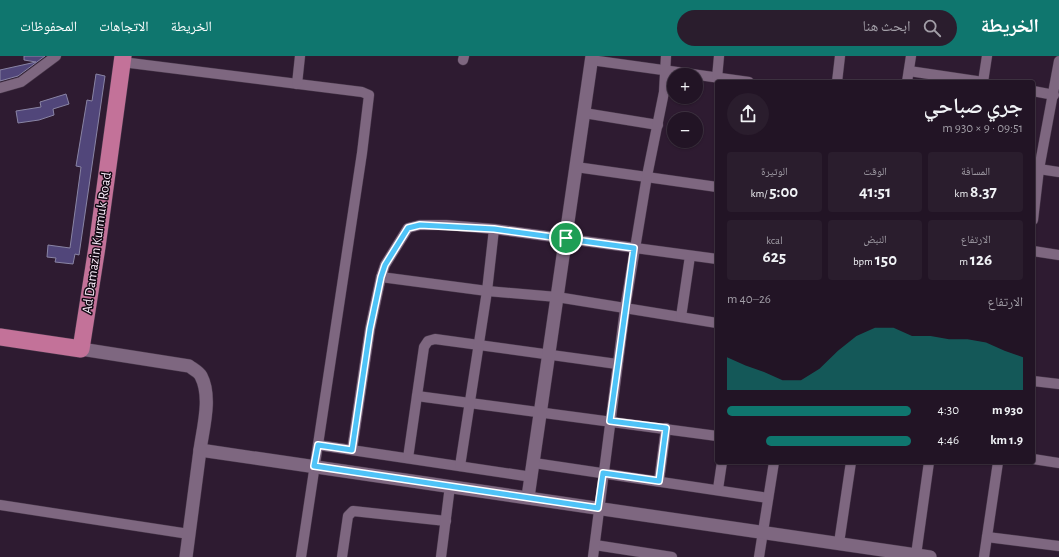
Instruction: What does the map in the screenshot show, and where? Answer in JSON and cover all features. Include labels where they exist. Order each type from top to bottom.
[{"type":"highway","name":"Ad Damazin Kurmuk Road","points":[[81,349],[97,247],[123,59]]},
{"type":"highway","points":[[0,338],[81,349]]},
{"type":"street","points":[[0,88],[21,82],[56,56]]},
{"type":"street","points":[[297,84],[300,56]]},
{"type":"street","points":[[593,557],[624,308],[646,176],[664,92],[666,56]]},
{"type":"street","points":[[717,78],[719,56]]},
{"type":"street","points":[[836,80],[840,56]]},
{"type":"street","points":[[907,80],[911,56]]},
{"type":"street","points":[[983,80],[987,56]]},
{"type":"street","points":[[528,497],[592,58],[733,80]]},
{"type":"street","points":[[123,59],[362,92],[370,98],[301,557]]},
{"type":"street","points":[[1035,183],[1058,82],[1059,60]]},
{"type":"street","points":[[909,71],[970,80]]},
{"type":"street","points":[[1035,91],[1054,95]]},
{"type":"street","points":[[584,113],[658,125]]},
{"type":"street","points":[[576,167],[715,187]]},
{"type":"street","points":[[1039,169],[1059,172]]},
{"type":"street","points":[[352,450],[370,329],[381,277],[385,265],[408,228],[420,225],[439,225],[494,229],[715,260]]},
{"type":"street","points":[[460,466],[487,291],[494,229]]},
{"type":"street","points":[[1035,251],[1059,255]]},
{"type":"street","points":[[681,317],[690,256]]},
{"type":"street","points":[[381,277],[487,291],[557,297],[715,323]]},
{"type":"street","points":[[408,458],[424,347],[428,341],[435,339],[617,364]]},
{"type":"street","points":[[81,349],[190,366],[201,375],[205,388],[206,402],[186,557]]},
{"type":"street","points":[[1035,381],[1059,384]]},
{"type":"street","points":[[417,396],[715,436]]},
{"type":"street","points":[[659,481],[666,428]]},
{"type":"street","points":[[318,445],[532,476]]},
{"type":"street","points":[[200,450],[930,557]]},
{"type":"street","points":[[1035,460],[1059,464]]},
{"type":"street","points":[[534,463],[718,489],[768,498]]},
{"type":"street","points":[[718,489],[722,464]]},
{"type":"street","points":[[759,557],[774,464]]},
{"type":"street","points":[[839,543],[851,464]]},
{"type":"street","points":[[916,555],[930,464]]},
{"type":"street","points":[[984,557],[998,464]]},
{"type":"street","points":[[441,557],[450,486]]},
{"type":"street","points":[[0,505],[189,534]]},
{"type":"street","points":[[342,557],[348,516],[353,511],[446,520]]},
{"type":"street","points":[[987,537],[1059,546]]},
{"type":"street","points":[[595,545],[614,553],[672,557]]},
{"type":"building","points":[[24,56],[45,56],[18,76],[0,81],[0,70],[36,62],[24,60]]},
{"type":"building","points":[[96,74],[105,76],[79,255],[75,254],[73,264],[55,262],[56,258],[47,257],[48,245],[70,248],[81,167],[76,166],[87,100],[92,101]]},
{"type":"building","points":[[66,94],[69,104],[53,109],[54,115],[39,120],[18,123],[16,111],[41,107],[40,102]]},
{"type":"route","points":[[420,225],[446,225],[566,238],[634,248],[624,308],[610,421],[666,428],[659,481],[603,473],[598,508],[314,466],[318,445],[352,450],[370,329],[381,277],[385,265],[408,228],[420,225]]}]
